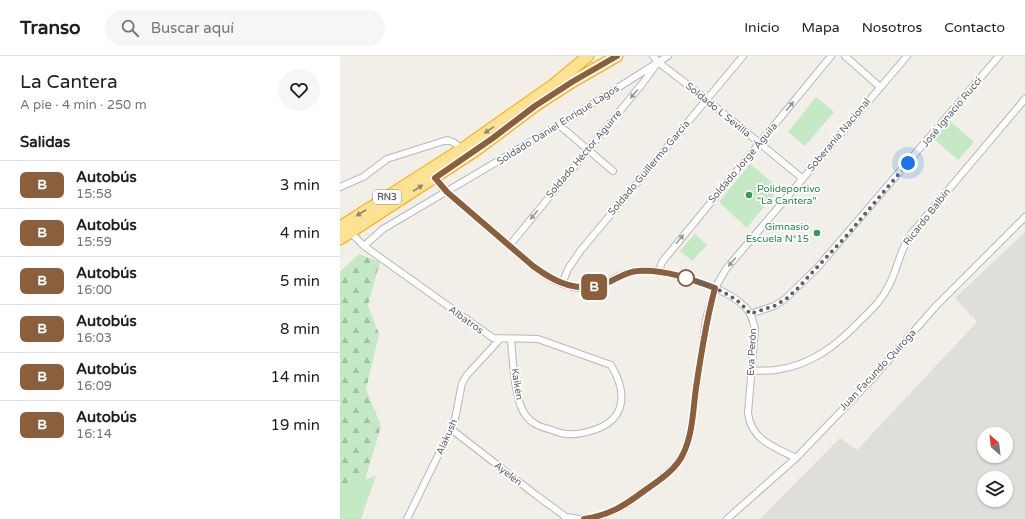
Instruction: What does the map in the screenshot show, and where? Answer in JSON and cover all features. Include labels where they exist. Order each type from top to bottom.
[{"type":"highway","name":"RN3","points":[[432,174],[462,149],[553,85],[588,56]]},
{"type":"highway","name":"RN3","points":[[340,239],[345,228],[432,174],[481,147],[535,106],[572,82],[617,56]]},
{"type":"street","name":"Soldado L Sevilla","points":[[654,56],[658,62],[706,99],[803,179]]},
{"type":"street","name":"Soldado Daniel Enrique Lagos","points":[[364,246],[383,229],[559,125],[668,56]]},
{"type":"street","name":"Soldado Guillermo García","points":[[562,284],[568,269],[581,250],[743,56]]},
{"type":"street","name":"Soldado Jorge Águila","points":[[659,271],[662,262],[831,56]]},
{"type":"street","points":[[845,56],[880,87]]},
{"type":"street","name":"Soberanía Nacional","points":[[584,519],[600,516],[625,505],[676,465],[684,453],[690,434],[706,319],[715,288],[726,269],[907,56]]},
{"type":"street","name":"José Ignacio Rucci","points":[[750,314],[774,306],[786,299],[817,268],[858,223],[999,56]]},
{"type":"street","name":"Soldado Héctor Aguirre","points":[[509,246],[642,84],[658,62]]},
{"type":"street","name":"Ricardo Balbín","points":[[752,371],[776,370],[801,364],[822,354],[843,339],[878,303],[888,289],[894,276],[904,244],[911,234],[1025,100]]},
{"type":"street","points":[[559,125],[613,171]]},
{"type":"street","points":[[340,187],[362,177],[387,159],[447,140],[453,142],[462,149]]},
{"type":"street","name":"Eva Perón","points":[[432,174],[447,192],[509,246],[546,276],[562,284],[579,288],[594,287],[636,271],[659,271],[701,283],[731,296],[746,308],[753,320],[755,329],[748,413],[749,424],[755,433],[764,441],[796,458]]},
{"type":"street","name":"Juan Facundo Quiroga","points":[[727,519],[796,458],[888,362],[936,306],[1025,217]]},
{"type":"street","name":"Albatros","points":[[345,228],[364,246],[484,334],[500,339],[538,339],[611,365]]},
{"type":"street","name":"Alakush","points":[[407,519],[456,419],[462,383],[467,375],[500,339]]},
{"type":"street","name":"Kaikén","points":[[511,340],[518,399],[523,411],[529,420],[539,427],[567,434],[583,434],[602,428],[618,415],[622,396],[617,375],[611,365]]},
{"type":"street","name":"Ayelén","points":[[451,429],[565,518]]},
{"type":"street","points":[[565,518],[580,519]]},
{"type":"shaded area","points":[[1025,232],[1025,519],[760,519],[840,438],[857,450],[977,322],[955,298]]},
{"type":"green space","points":[[816,97],[834,112],[805,146],[788,132]]},
{"type":"green space","points":[[949,120],[974,142],[958,160],[933,138]]},
{"type":"green space","name":"Polideportivo \"La Cantera\"","points":[[750,164],[779,188],[747,228],[719,202]]},
{"type":"green space","points":[[695,234],[707,245],[692,261],[680,251]]},
{"type":"green space","points":[[359,254],[380,262],[368,305],[379,334],[366,389],[381,426],[364,483],[340,519],[340,272]]},
{"type":"green space","points":[[376,475],[361,519],[340,519],[340,494],[353,485]]},
{"type":"bus line","name":"B","points":[[584,519],[600,516],[625,505],[668,473],[676,465],[684,453],[690,434],[706,319],[715,288],[659,271],[636,271],[626,273],[609,282],[594,287],[579,288],[562,284],[546,276],[533,266],[443,189],[435,178],[475,151],[535,106],[572,82],[617,56]]},
{"type":"place","name":"Polideportivo \"La Cantera\"","points":[[749,195]]},
{"type":"place","name":"Gimnasio Escuela N°15","points":[[817,233]]},
{"type":"route","points":[[686,278],[715,288],[731,296],[746,308],[750,314],[774,306],[786,299],[817,268],[858,223],[908,163]]}]
